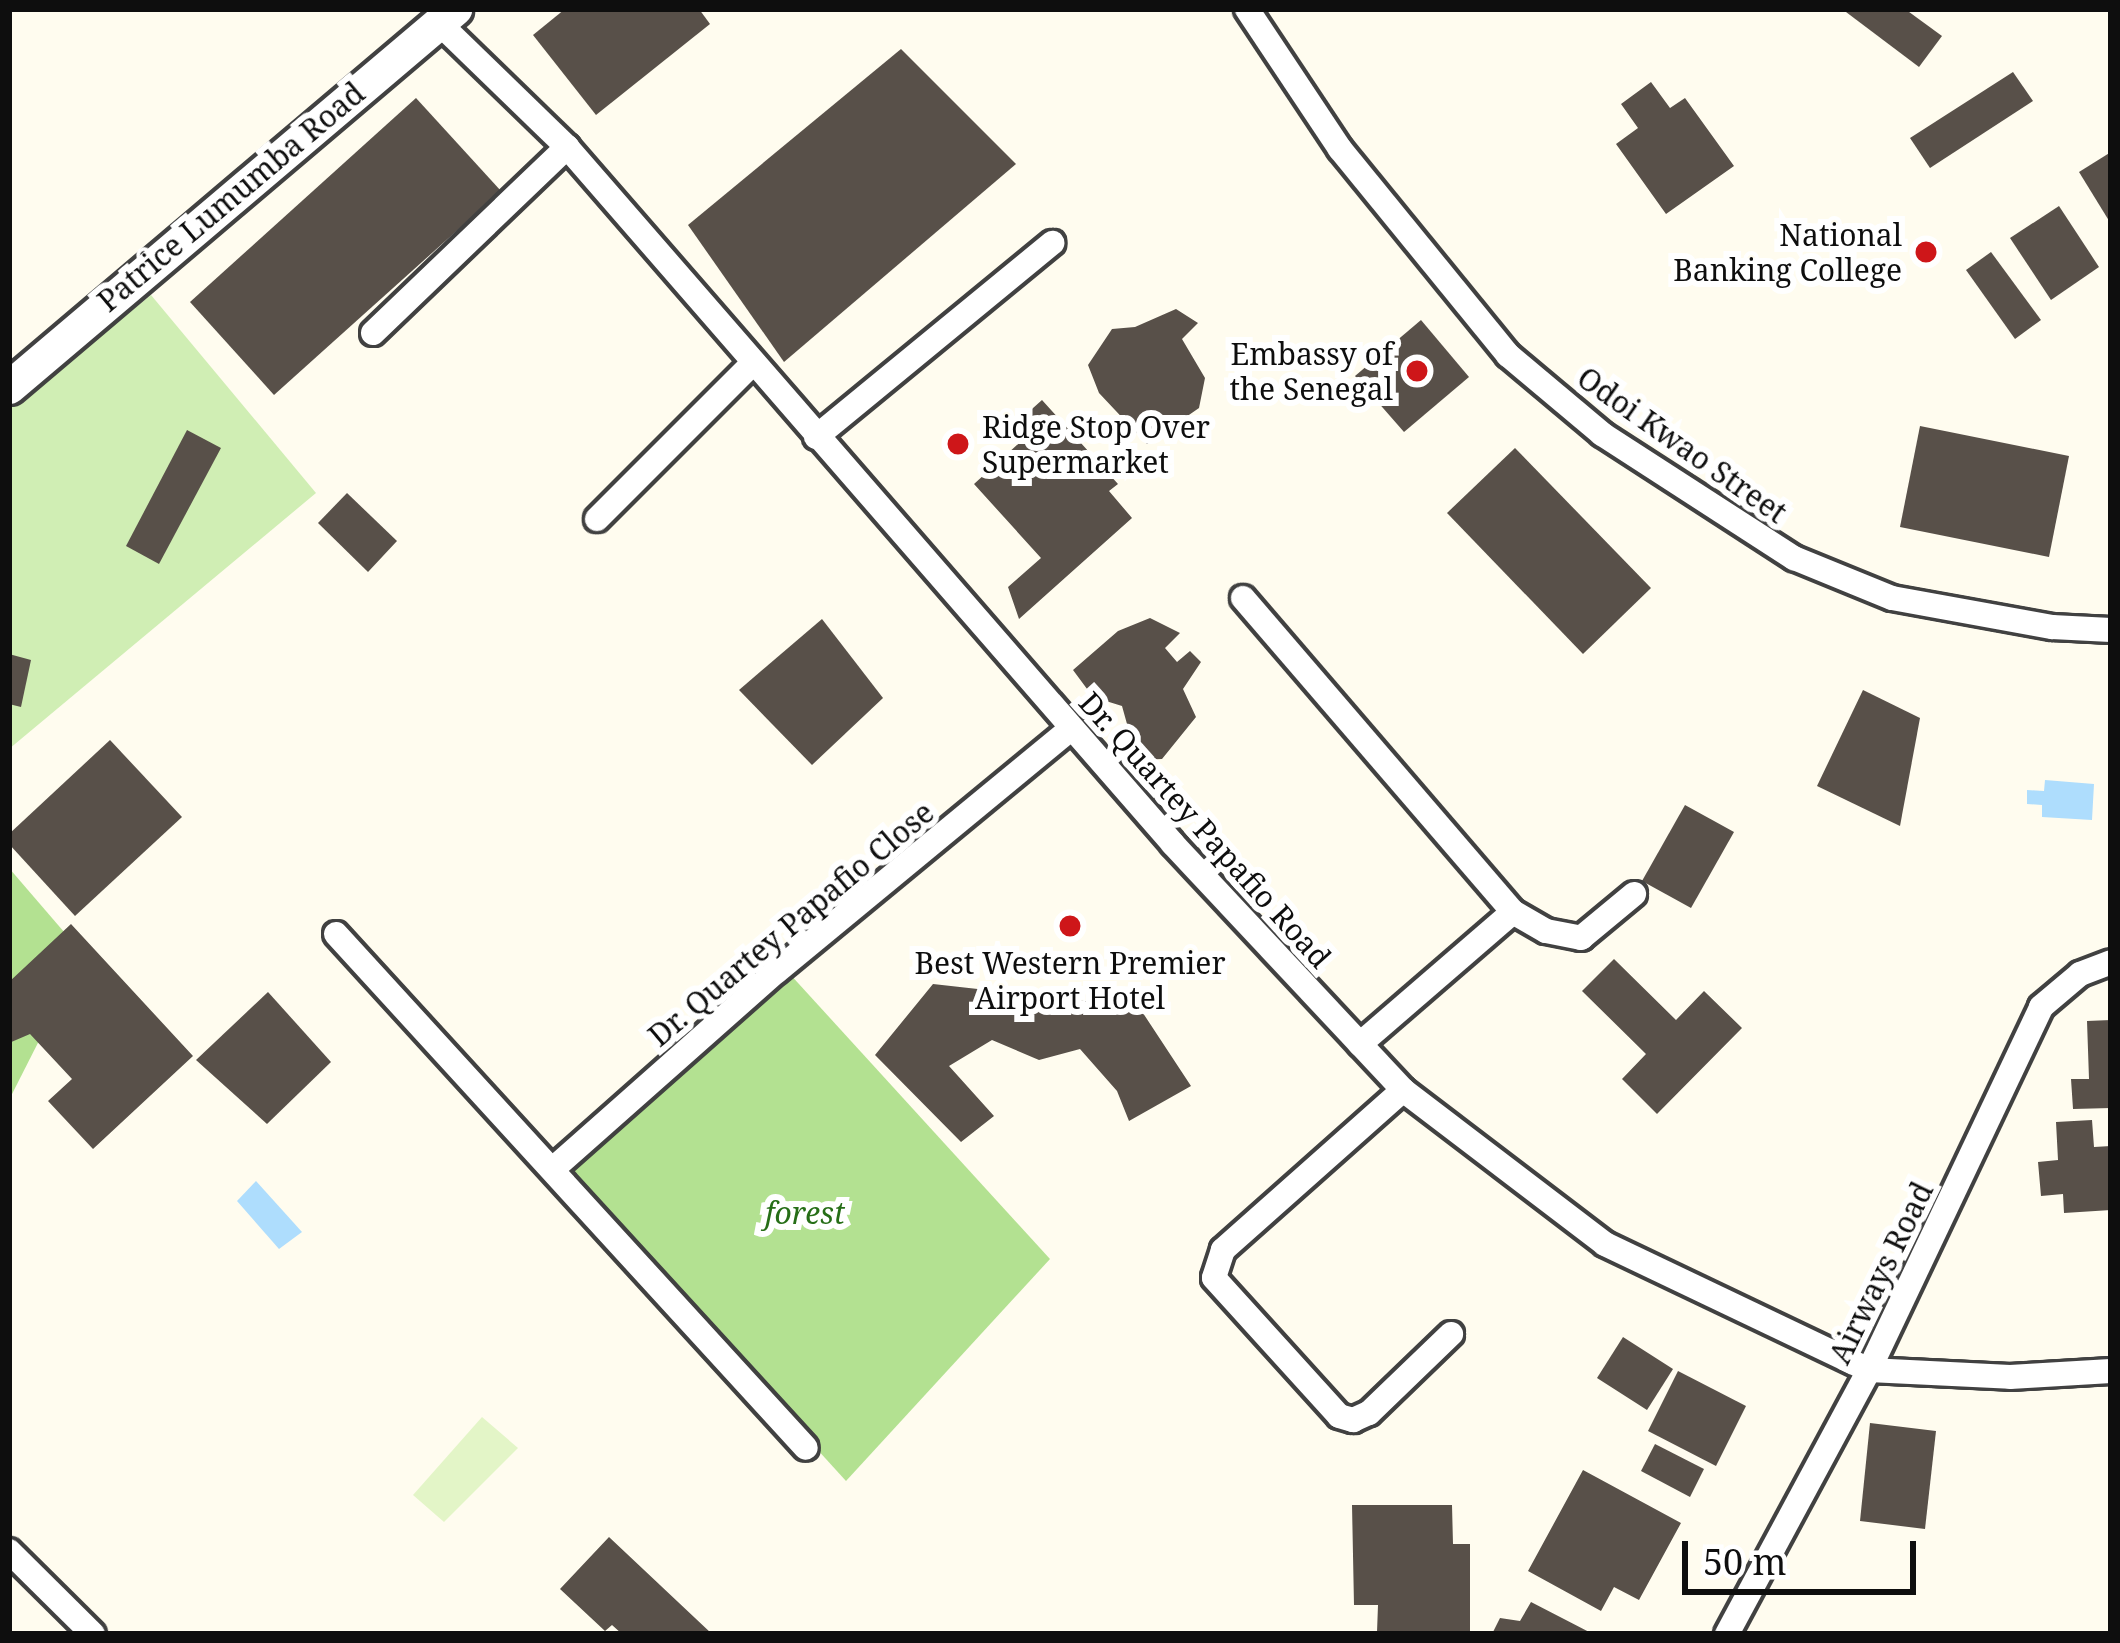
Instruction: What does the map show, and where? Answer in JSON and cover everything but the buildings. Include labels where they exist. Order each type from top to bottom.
[{"type":"street","name":"Odoi Kwao Street","points":[[1247,9],[1340,149],[1508,355],[1602,434],[1794,558],[1892,598],[2052,627],[2111,630]]},
{"type":"street","name":"Dr. Quartey Papafio Road","points":[[447,15],[1071,729],[1403,1090],[1605,1244],[1869,1370],[2010,1377],[2111,1371]]},
{"type":"street","name":"Patrice Lumumba Road","points":[[9,387],[447,15]]},
{"type":"street","points":[[373,333],[567,147]]},
{"type":"street","points":[[816,437],[1052,244]]},
{"type":"street","points":[[597,519],[752,363]]},
{"type":"street","points":[[1243,598],[1514,912],[1546,931],[1581,938],[1634,894]]},
{"type":"street","name":"Dr. Quartey Papafio Close","points":[[554,1168],[777,971],[1071,729]]},
{"type":"street","points":[[1360,1044],[1514,912]]},
{"type":"street","points":[[336,934],[806,1448]]},
{"type":"street","name":"Airways Road","points":[[1727,1634],[1869,1370],[2042,1007],[2080,974],[2111,962]]},
{"type":"street","points":[[1403,1090],[1223,1250],[1214,1278],[1339,1416],[1353,1420],[1369,1413],[1451,1334]]},
{"type":"street","points":[[9,1551],[93,1634]]},
{"type":"green space","points":[[151,295],[316,493],[9,749],[9,409]]},
{"type":"green space","points":[[9,868],[83,954],[9,1100]]},
{"type":"green space","name":"forest","points":[[788,972],[1050,1259],[846,1481],[561,1168]]},
{"type":"green space","points":[[482,1417],[518,1448],[444,1522],[413,1495]]},
{"type":"water","points":[[2045,780],[2094,784],[2092,820],[2042,817],[2042,805],[2027,804],[2027,790],[2044,791]]},
{"type":"water","points":[[256,1181],[302,1232],[279,1249],[237,1201]]},
{"type":"place","name":"National Banking College","points":[[1926,252]]},
{"type":"place","name":"Embassy of the Senegal","points":[[1417,371]]},
{"type":"place","name":"Ridge Stop Over Supermarket","points":[[958,444]]},
{"type":"place","name":"Best Western Premier Airport Hotel","points":[[1070,926]]}]
